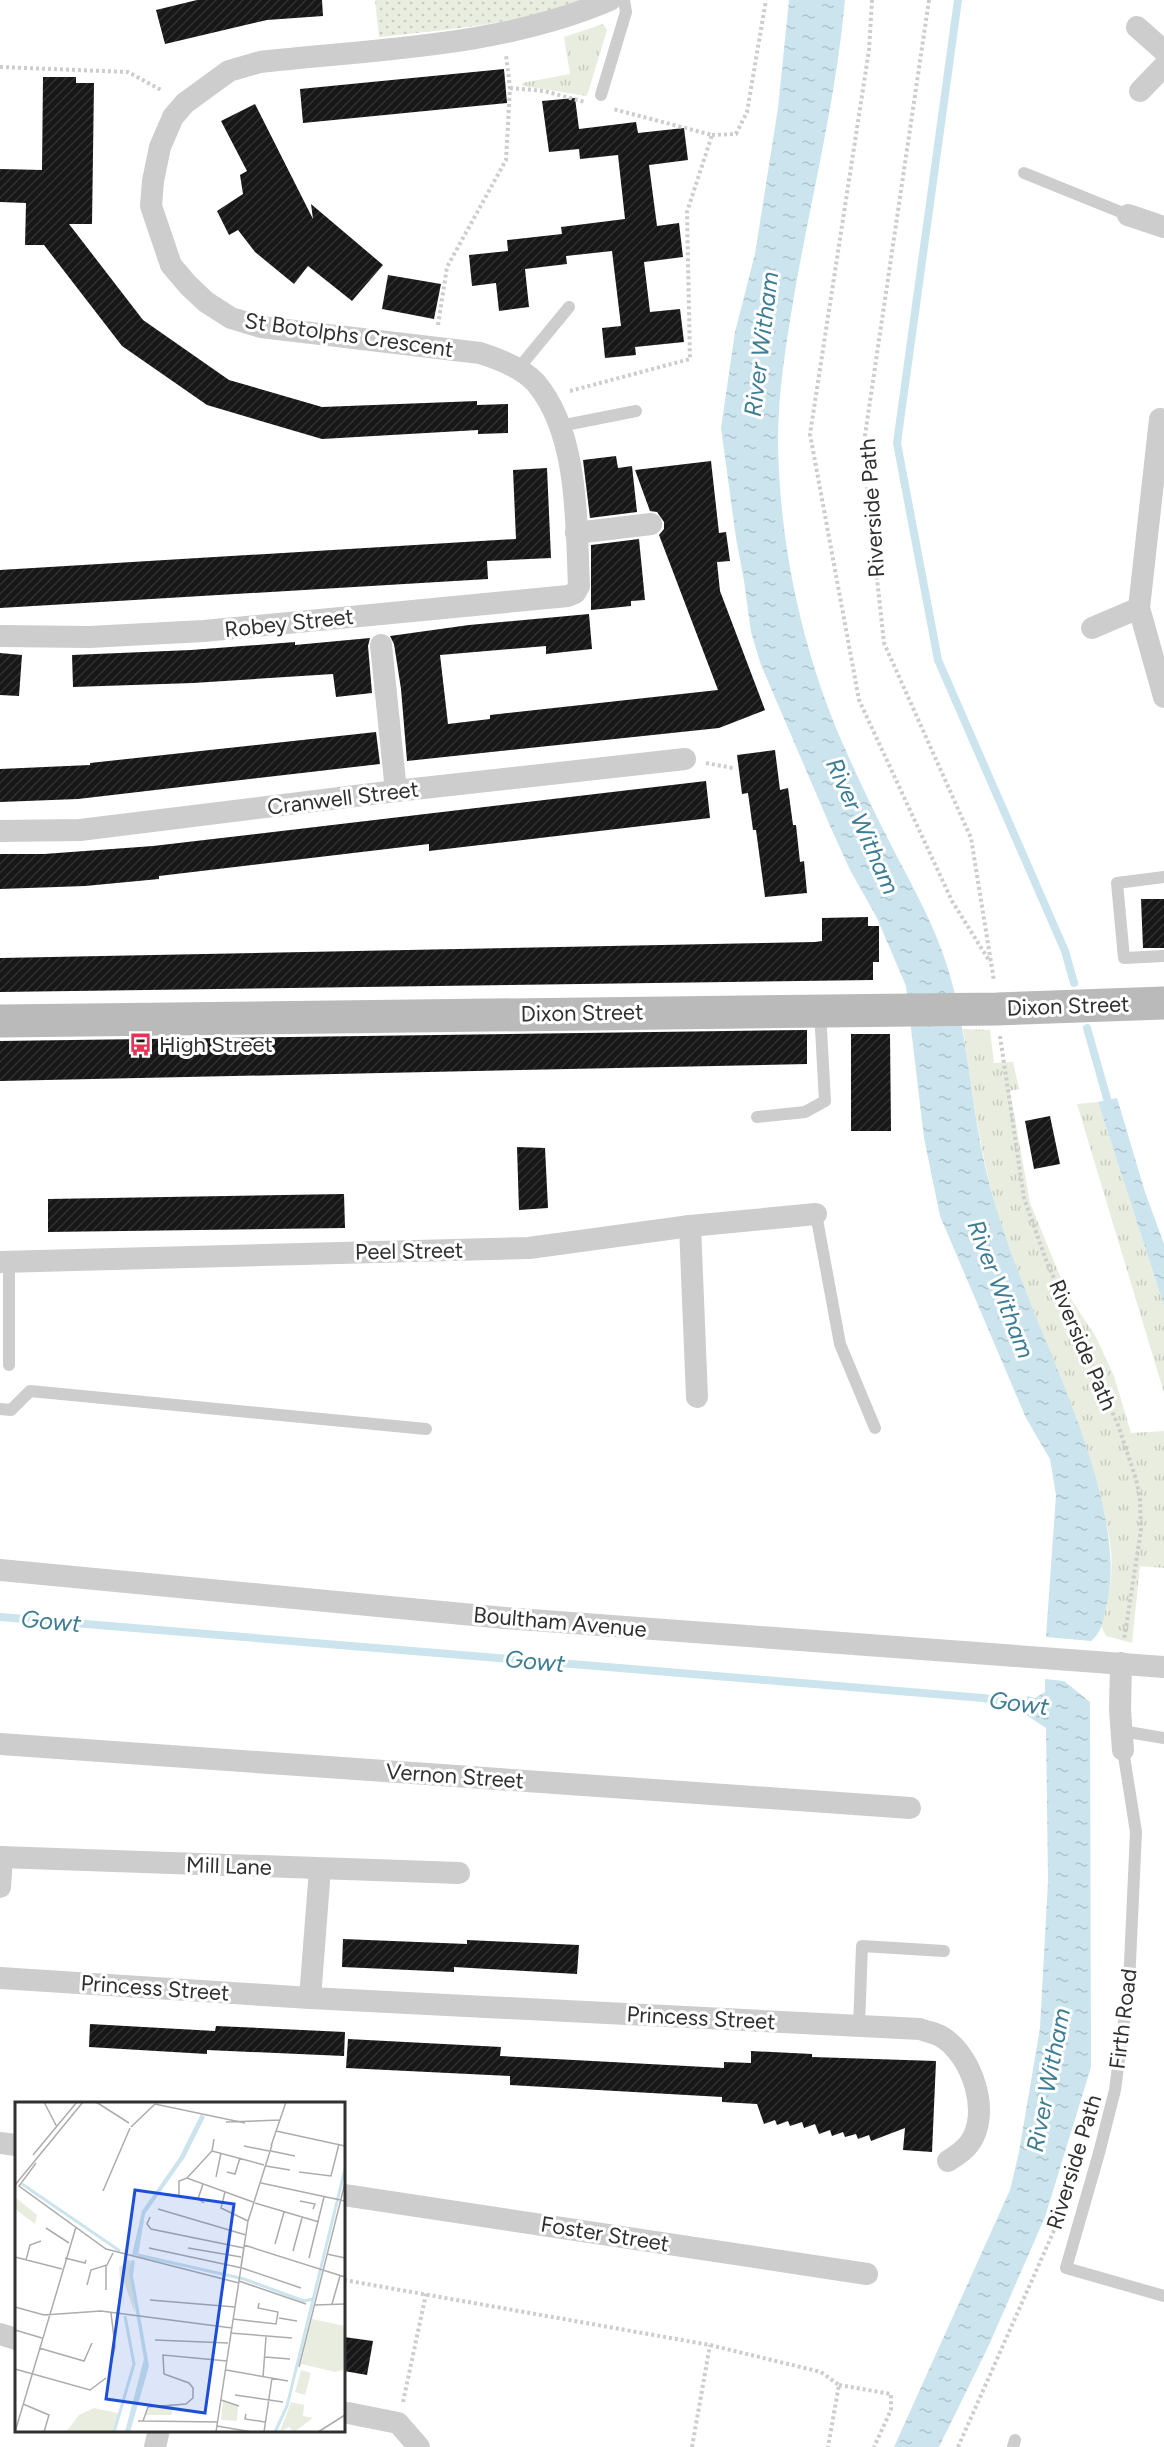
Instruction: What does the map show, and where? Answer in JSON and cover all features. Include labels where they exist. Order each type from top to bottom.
[{"type":"street","name":"St Botolphs Crescent","points":[[575,593],[579,586],[569,463],[560,426],[546,397],[535,381],[497,358],[480,353],[261,327],[231,318],[206,302],[171,265],[151,206],[160,147],[174,117],[185,103],[229,71],[260,62],[468,39],[503,33],[589,9],[610,0]]},
{"type":"street","points":[[1137,27],[1164,51]]},
{"type":"street","points":[[1140,91],[1164,66]]},
{"type":"street","points":[[1128,215],[1164,227]]},
{"type":"street","points":[[1160,418],[1139,608],[1164,697]]},
{"type":"street","points":[[576,532],[651,524]]},
{"type":"street","name":"Robey Street","points":[[0,636],[89,637],[204,632],[568,596],[575,593]]},
{"type":"street","points":[[1092,628],[1139,608]]},
{"type":"street","points":[[381,645],[396,791]]},
{"type":"street","name":"Cranwell Street","points":[[0,831],[80,830],[396,791],[685,759]]},
{"type":"street","name":"Dixon Street","points":[[0,1021],[820,1010],[886,1010],[988,1018],[1164,1003]]},
{"type":"street","name":"Peel Street","points":[[5,1262],[529,1248],[690,1226],[816,1214]]},
{"type":"street","points":[[690,1226],[697,1397]]},
{"type":"street","name":"Boultham Avenue","points":[[0,1570],[505,1618],[1164,1667]]},
{"type":"street","name":"Firth Road","points":[[1121,1663],[1122,1740]]},
{"type":"street","name":"Vernon Street","points":[[0,1744],[910,1808]]},
{"type":"street","points":[[0,1887],[1,1857]]},
{"type":"street","name":"Mill Lane","points":[[1,1857],[459,1873]]},
{"type":"street","points":[[309,1998],[320,1869]]},
{"type":"street","name":"Princess Street","points":[[0,1978],[309,1998],[920,2029],[942,2037],[958,2052],[975,2082],[978,2098],[976,2131],[966,2147],[948,2161]]},
{"type":"street","points":[[0,2143],[15,2145]]},
{"type":"street","name":"Foster Street","points":[[345,2194],[867,2274]]},
{"type":"street","points":[[0,2334],[15,2339]]},
{"type":"street","points":[[348,2413],[398,2423],[419,2447]]},
{"type":"street","points":[[155,2447],[159,2432]]},
{"type":"lane","points":[[601,94],[626,12],[624,0]]},
{"type":"lane","points":[[1024,173],[1128,215]]},
{"type":"lane","points":[[518,369],[569,308]]},
{"type":"lane","points":[[560,426],[636,411]]},
{"type":"lane","points":[[1164,878],[1117,884],[1124,958],[1164,957]]},
{"type":"lane","points":[[757,1117],[805,1112],[825,1101],[820,1010]]},
{"type":"lane","points":[[816,1214],[840,1344],[875,1428]]},
{"type":"lane","points":[[5,1262],[9,1365]]},
{"type":"lane","points":[[0,1409],[11,1410],[30,1391],[426,1429]]},
{"type":"lane","points":[[1122,1740],[1164,1738]]},
{"type":"lane","name":"Firth Road","points":[[1122,1740],[1136,1832],[1129,1984],[1115,2090],[1100,2153],[1066,2268],[1164,2296]]},
{"type":"lane","points":[[859,2026],[862,1946],[944,1951]]},
{"type":"path","points":[[611,108],[712,135],[736,134],[747,112],[766,0]]},
{"type":"path","name":"Riverside Path","points":[[872,0],[869,50],[810,434],[859,700],[952,901],[992,965],[971,837],[884,642],[863,450],[929,0]]},
{"type":"path","points":[[435,347],[447,267],[506,160],[510,88],[503,33]]},
{"type":"path","points":[[0,67],[128,72],[185,103]]},
{"type":"path","points":[[510,88],[544,91],[589,102]]},
{"type":"path","points":[[546,397],[690,359],[687,212],[712,135]]},
{"type":"path","name":"Riverside Path","points":[[988,1018],[1024,1198],[1046,1260],[1118,1425],[1137,1479],[1140,1499],[1140,1530],[1121,1663]]},
{"type":"path","name":"Riverside Path","points":[[958,2447],[1059,2220]]},
{"type":"path","points":[[345,2280],[710,2345],[821,2373],[839,2385],[891,2394],[891,2410],[874,2447]]},
{"type":"path","points":[[398,2423],[426,2294]]},
{"type":"path","points":[[692,2447],[710,2345]]},
{"type":"path","points":[[828,2447],[839,2385]]},
{"type":"green space","points":[[375,0],[584,0],[508,20],[457,29],[379,37]]},
{"type":"green space","points":[[603,24],[607,30],[587,96],[523,86],[522,83],[570,74],[564,37]]},
{"type":"green space","points":[[963,1029],[990,1030],[994,1063],[1013,1062],[1019,1089],[1010,1091],[1030,1203],[1067,1293],[1096,1337],[1114,1376],[1131,1433],[1164,1431],[1164,1568],[1140,1566],[1132,1643],[1106,1636],[1101,1626],[1111,1580],[1110,1540],[1105,1517],[1080,1433],[1014,1262],[996,1208],[979,1132]]},
{"type":"green space","points":[[1098,1102],[1164,1306],[1164,1393],[1077,1104]]},
{"type":"water","name":"River Witham","points":[[789,0],[845,0],[836,75],[794,296],[781,387],[778,423],[779,479],[795,595],[815,670],[842,742],[924,909],[942,951],[964,1038],[983,1157],[993,1198],[1014,1260],[1086,1446],[1099,1491],[1108,1534],[1111,1575],[1102,1624],[1091,1641],[1046,1637],[1056,1495],[1050,1459],[1026,1418],[940,1216],[924,1138],[906,986],[877,918],[850,870],[830,826],[761,665],[751,632],[721,428],[735,332],[755,254],[778,108]]},
{"type":"water","points":[[1117,1098],[1145,1192],[1164,1244],[1164,1306],[1098,1102]]},
{"type":"water","name":"River Witham","points":[[1045,1679],[1064,1681],[1090,1702],[1091,2067],[1045,2217],[989,2345],[939,2447],[894,2447],[1010,2190],[1019,2152],[1040,2028],[1048,1882],[1046,1728],[1026,1715],[1027,1696],[1035,1698],[1045,1692]]},
{"type":"building","points":[[197,0],[322,0],[323,16],[267,20],[165,44],[156,10]]},
{"type":"building","points":[[504,69],[507,103],[303,123],[300,89]]},
{"type":"building","points":[[43,77],[76,77],[76,83],[94,83],[92,224],[69,224],[143,320],[229,380],[322,407],[477,401],[477,405],[508,404],[508,433],[478,434],[478,430],[322,439],[207,405],[122,346],[44,245],[25,245],[26,203],[0,202],[0,169],[42,170]]},
{"type":"building","points":[[575,98],[579,129],[636,122],[638,133],[684,128],[688,160],[649,165],[657,226],[679,223],[683,257],[644,262],[650,312],[680,309],[684,342],[635,347],[636,355],[605,358],[602,328],[621,326],[612,251],[566,256],[567,264],[525,269],[529,307],[499,311],[496,283],[472,286],[469,255],[508,251],[507,240],[562,234],[561,227],[625,219],[618,155],[580,159],[579,149],[549,152],[542,101]]},
{"type":"building","points":[[255,104],[313,219],[311,204],[383,265],[352,301],[308,266],[294,284],[255,252],[238,230],[229,235],[217,211],[243,194],[240,175],[247,171],[221,121]]},
{"type":"building","points":[[388,275],[441,284],[434,319],[382,309]]},
{"type":"building","points":[[616,456],[618,468],[632,466],[637,512],[590,518],[583,460]]},
{"type":"building","points":[[711,461],[719,533],[726,532],[730,561],[717,562],[720,591],[765,710],[719,728],[407,761],[401,689],[394,644],[390,636],[469,625],[589,614],[592,649],[546,654],[546,646],[440,655],[448,724],[490,719],[490,715],[718,690],[659,535],[664,529],[664,522],[657,512],[650,511],[635,470]]},
{"type":"building","points":[[547,468],[551,558],[487,561],[488,579],[0,608],[0,570],[516,539],[513,470]]},
{"type":"building","points":[[639,539],[645,600],[631,601],[631,606],[591,610],[591,545]]},
{"type":"building","points":[[370,638],[368,646],[372,693],[336,697],[333,674],[193,683],[73,687],[72,655],[191,650],[295,642],[295,645]]},
{"type":"building","points":[[0,653],[22,655],[19,696],[0,695]]},
{"type":"building","points":[[376,732],[380,764],[78,799],[0,802],[0,769],[90,765],[90,763]]},
{"type":"building","points":[[775,750],[780,790],[788,788],[793,825],[796,825],[800,862],[804,861],[807,893],[765,897],[756,830],[753,830],[748,793],[742,794],[737,755]]},
{"type":"building","points":[[706,781],[710,818],[429,851],[429,844],[159,876],[159,879],[85,886],[0,889],[0,854],[44,854],[153,846]]},
{"type":"building","points":[[1141,899],[1164,899],[1164,948],[1143,948]]},
{"type":"building","points":[[868,917],[868,926],[879,926],[879,962],[873,962],[873,980],[0,992],[0,958],[815,942],[822,941],[822,918]]},
{"type":"building","points":[[807,1030],[807,1064],[0,1081],[0,1041]]},
{"type":"building","points":[[851,1034],[890,1034],[891,1131],[851,1131]]},
{"type":"building","points":[[1050,1116],[1060,1164],[1034,1169],[1025,1121]]},
{"type":"building","points":[[517,1147],[545,1148],[548,1208],[519,1210]]},
{"type":"building","points":[[344,1194],[345,1228],[48,1232],[48,1199]]},
{"type":"building","points":[[343,1939],[467,1944],[467,1940],[579,1945],[577,1974],[454,1967],[454,1972],[342,1967]]},
{"type":"building","points":[[90,2024],[215,2031],[216,2026],[345,2032],[344,2056],[207,2050],[207,2054],[89,2047]]},
{"type":"building","points":[[348,2039],[501,2047],[500,2056],[724,2068],[724,2062],[751,2063],[751,2051],[812,2054],[812,2057],[936,2061],[932,2152],[903,2150],[905,2128],[871,2141],[869,2135],[858,2139],[856,2134],[845,2137],[843,2132],[832,2136],[830,2130],[819,2134],[815,2124],[804,2128],[802,2122],[790,2126],[788,2121],[777,2125],[775,2120],[764,2124],[757,2104],[722,2102],[722,2097],[510,2085],[510,2076],[346,2068]]},
{"type":"building","points":[[345,2337],[373,2341],[367,2375],[345,2371]]},
{"type":"waterway","points":[[958,0],[897,443],[938,660],[1065,951],[1074,983]]},
{"type":"waterway","points":[[1087,1028],[1110,1109]]},
{"type":"waterway","name":"Gowt","points":[[0,1617],[983,1698],[1036,1707]]},
{"type":"place","name":"High Street","points":[[141,1044]]}]
